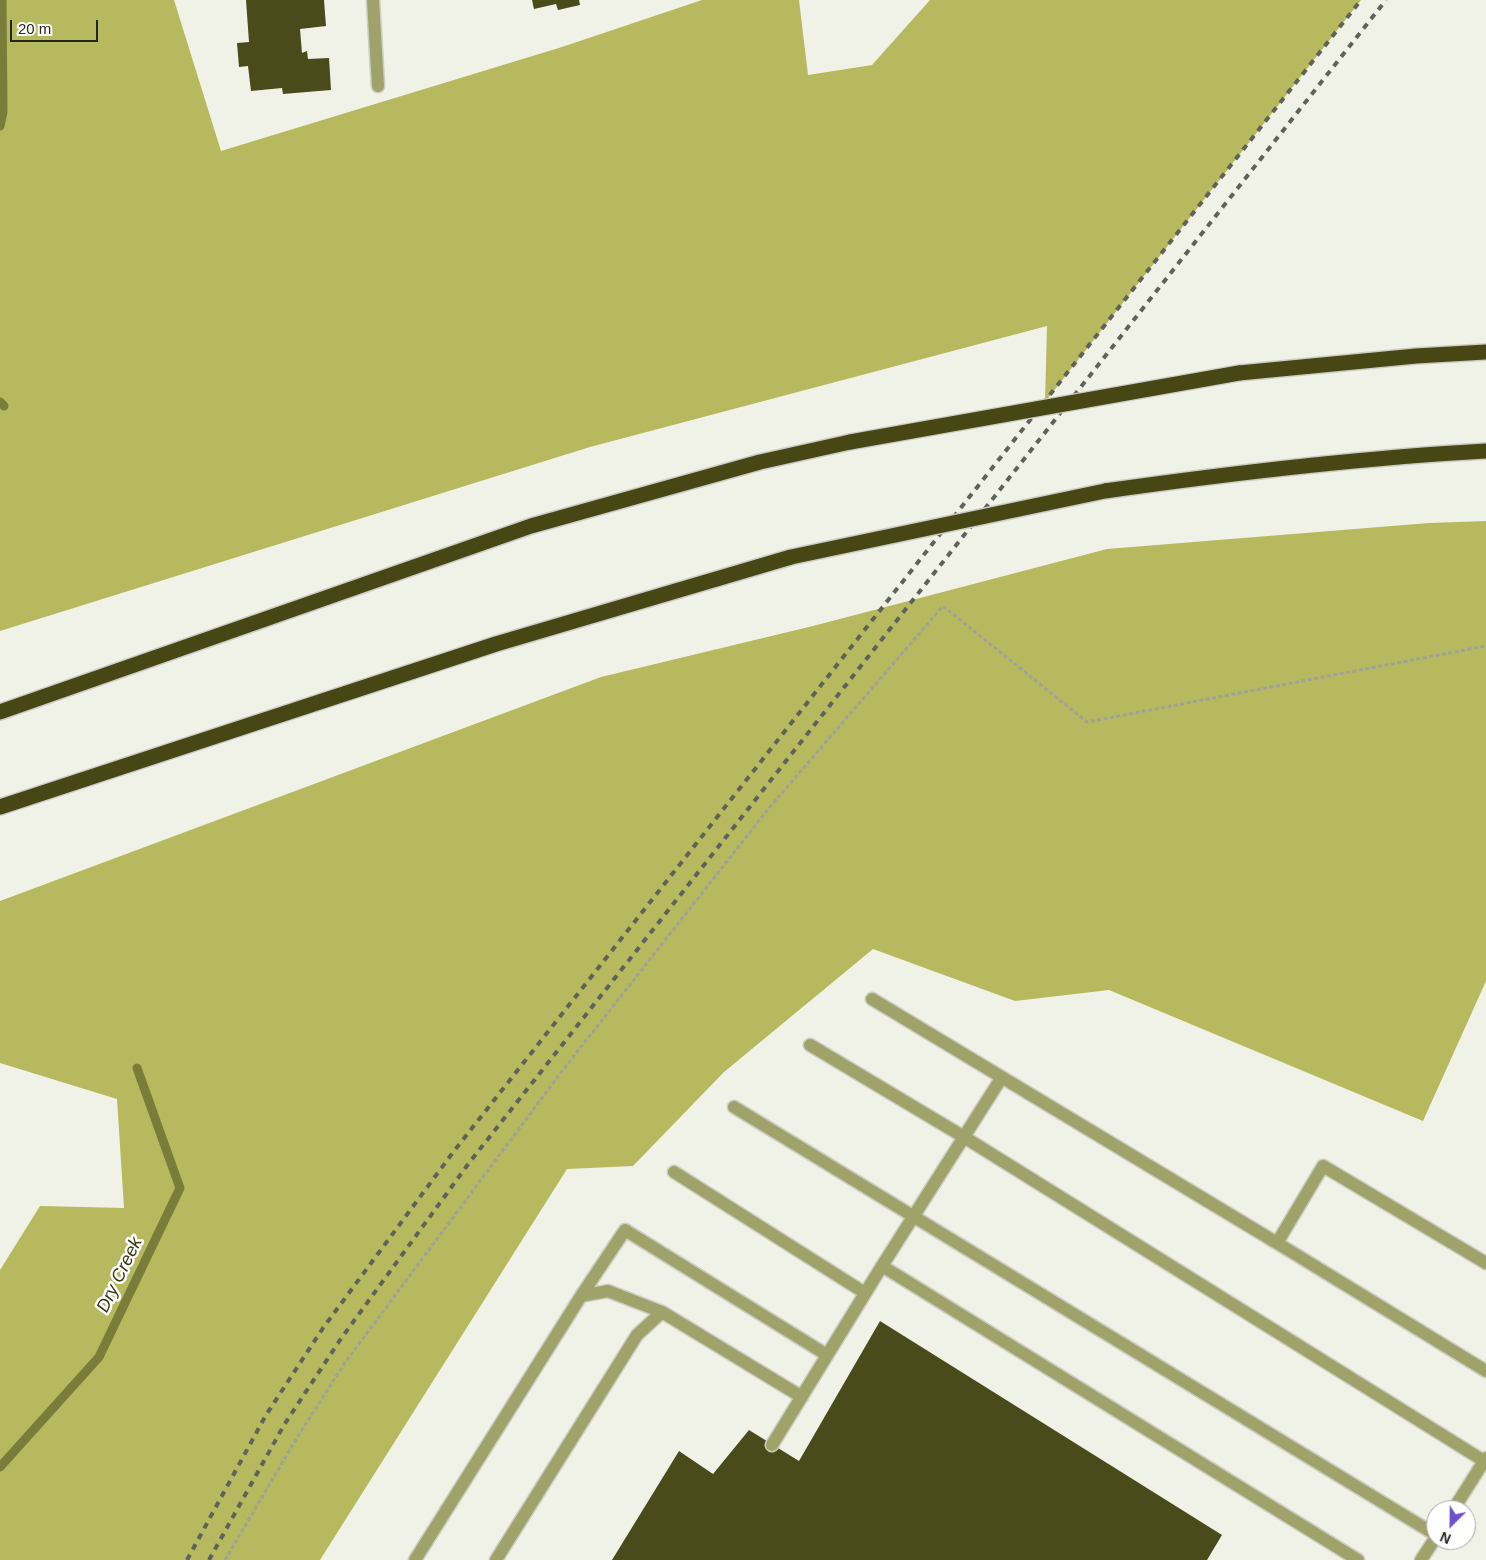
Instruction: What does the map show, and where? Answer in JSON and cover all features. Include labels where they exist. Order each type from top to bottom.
[{"type":"highway","points":[[0,712],[530,526],[760,462],[850,442],[1239,373],[1416,356],[1486,352]]},
{"type":"highway","points":[[0,807],[496,644],[791,557],[1105,491],[1266,469],[1486,450]]},
{"type":"street","points":[[373,0],[378,86]]},
{"type":"street","points":[[872,999],[1486,1371]]},
{"type":"street","points":[[810,1045],[964,1137],[1485,1460],[1459,1500]]},
{"type":"street","points":[[772,1445],[865,1293],[1002,1077]]},
{"type":"street","points":[[734,1107],[1426,1530]]},
{"type":"street","points":[[1277,1243],[1323,1166],[1486,1264]]},
{"type":"street","points":[[674,1172],[865,1293]]},
{"type":"street","points":[[415,1560],[581,1296],[625,1230],[827,1355]]},
{"type":"street","points":[[882,1266],[1358,1560]]},
{"type":"street","points":[[581,1296],[608,1291],[662,1312],[802,1397]]},
{"type":"street","points":[[496,1560],[636,1335],[662,1312]]},
{"type":"path","points":[[226,1560],[292,1446],[344,1364],[559,1075],[770,808],[943,606],[1087,722],[1486,646]]},
{"type":"green space","points":[[0,0],[174,0],[221,151],[562,47],[702,0],[799,0],[808,75],[872,65],[930,0],[1361,0],[1045,402],[1047,326],[590,447],[0,631]]},
{"type":"green space","points":[[1486,521],[1486,981],[1423,1121],[1109,990],[1015,1001],[873,949],[724,1072],[633,1166],[567,1169],[320,1560],[0,1560],[0,1270],[40,1206],[124,1208],[117,1099],[0,1063],[0,901],[601,677],[813,626],[1107,549],[1429,523]]},
{"type":"building","points":[[246,0],[324,0],[326,26],[300,29],[302,53],[307,51],[308,59],[329,58],[331,90],[283,94],[282,88],[251,91],[248,66],[239,67],[237,43],[249,42]]},
{"type":"building","points":[[532,0],[579,0],[580,5],[558,10],[556,4],[534,9]]},
{"type":"building","points":[[880,1321],[1222,1535],[1207,1560],[612,1560],[679,1451],[713,1474],[749,1430],[799,1461]]},
{"type":"waterway","name":"Dry Creek","points":[[0,126],[3,112],[2,0]]},
{"type":"waterway","name":"Dry Creek","points":[[0,402],[4,406]]},
{"type":"waterway","name":"Dry Creek","points":[[0,1467],[99,1357],[180,1188],[137,1068]]},
{"type":"railway","points":[[187,1560],[266,1415],[323,1328],[454,1151],[1361,0]]},
{"type":"railway","points":[[209,1560],[284,1425],[340,1340],[469,1163],[1386,0]]}]
